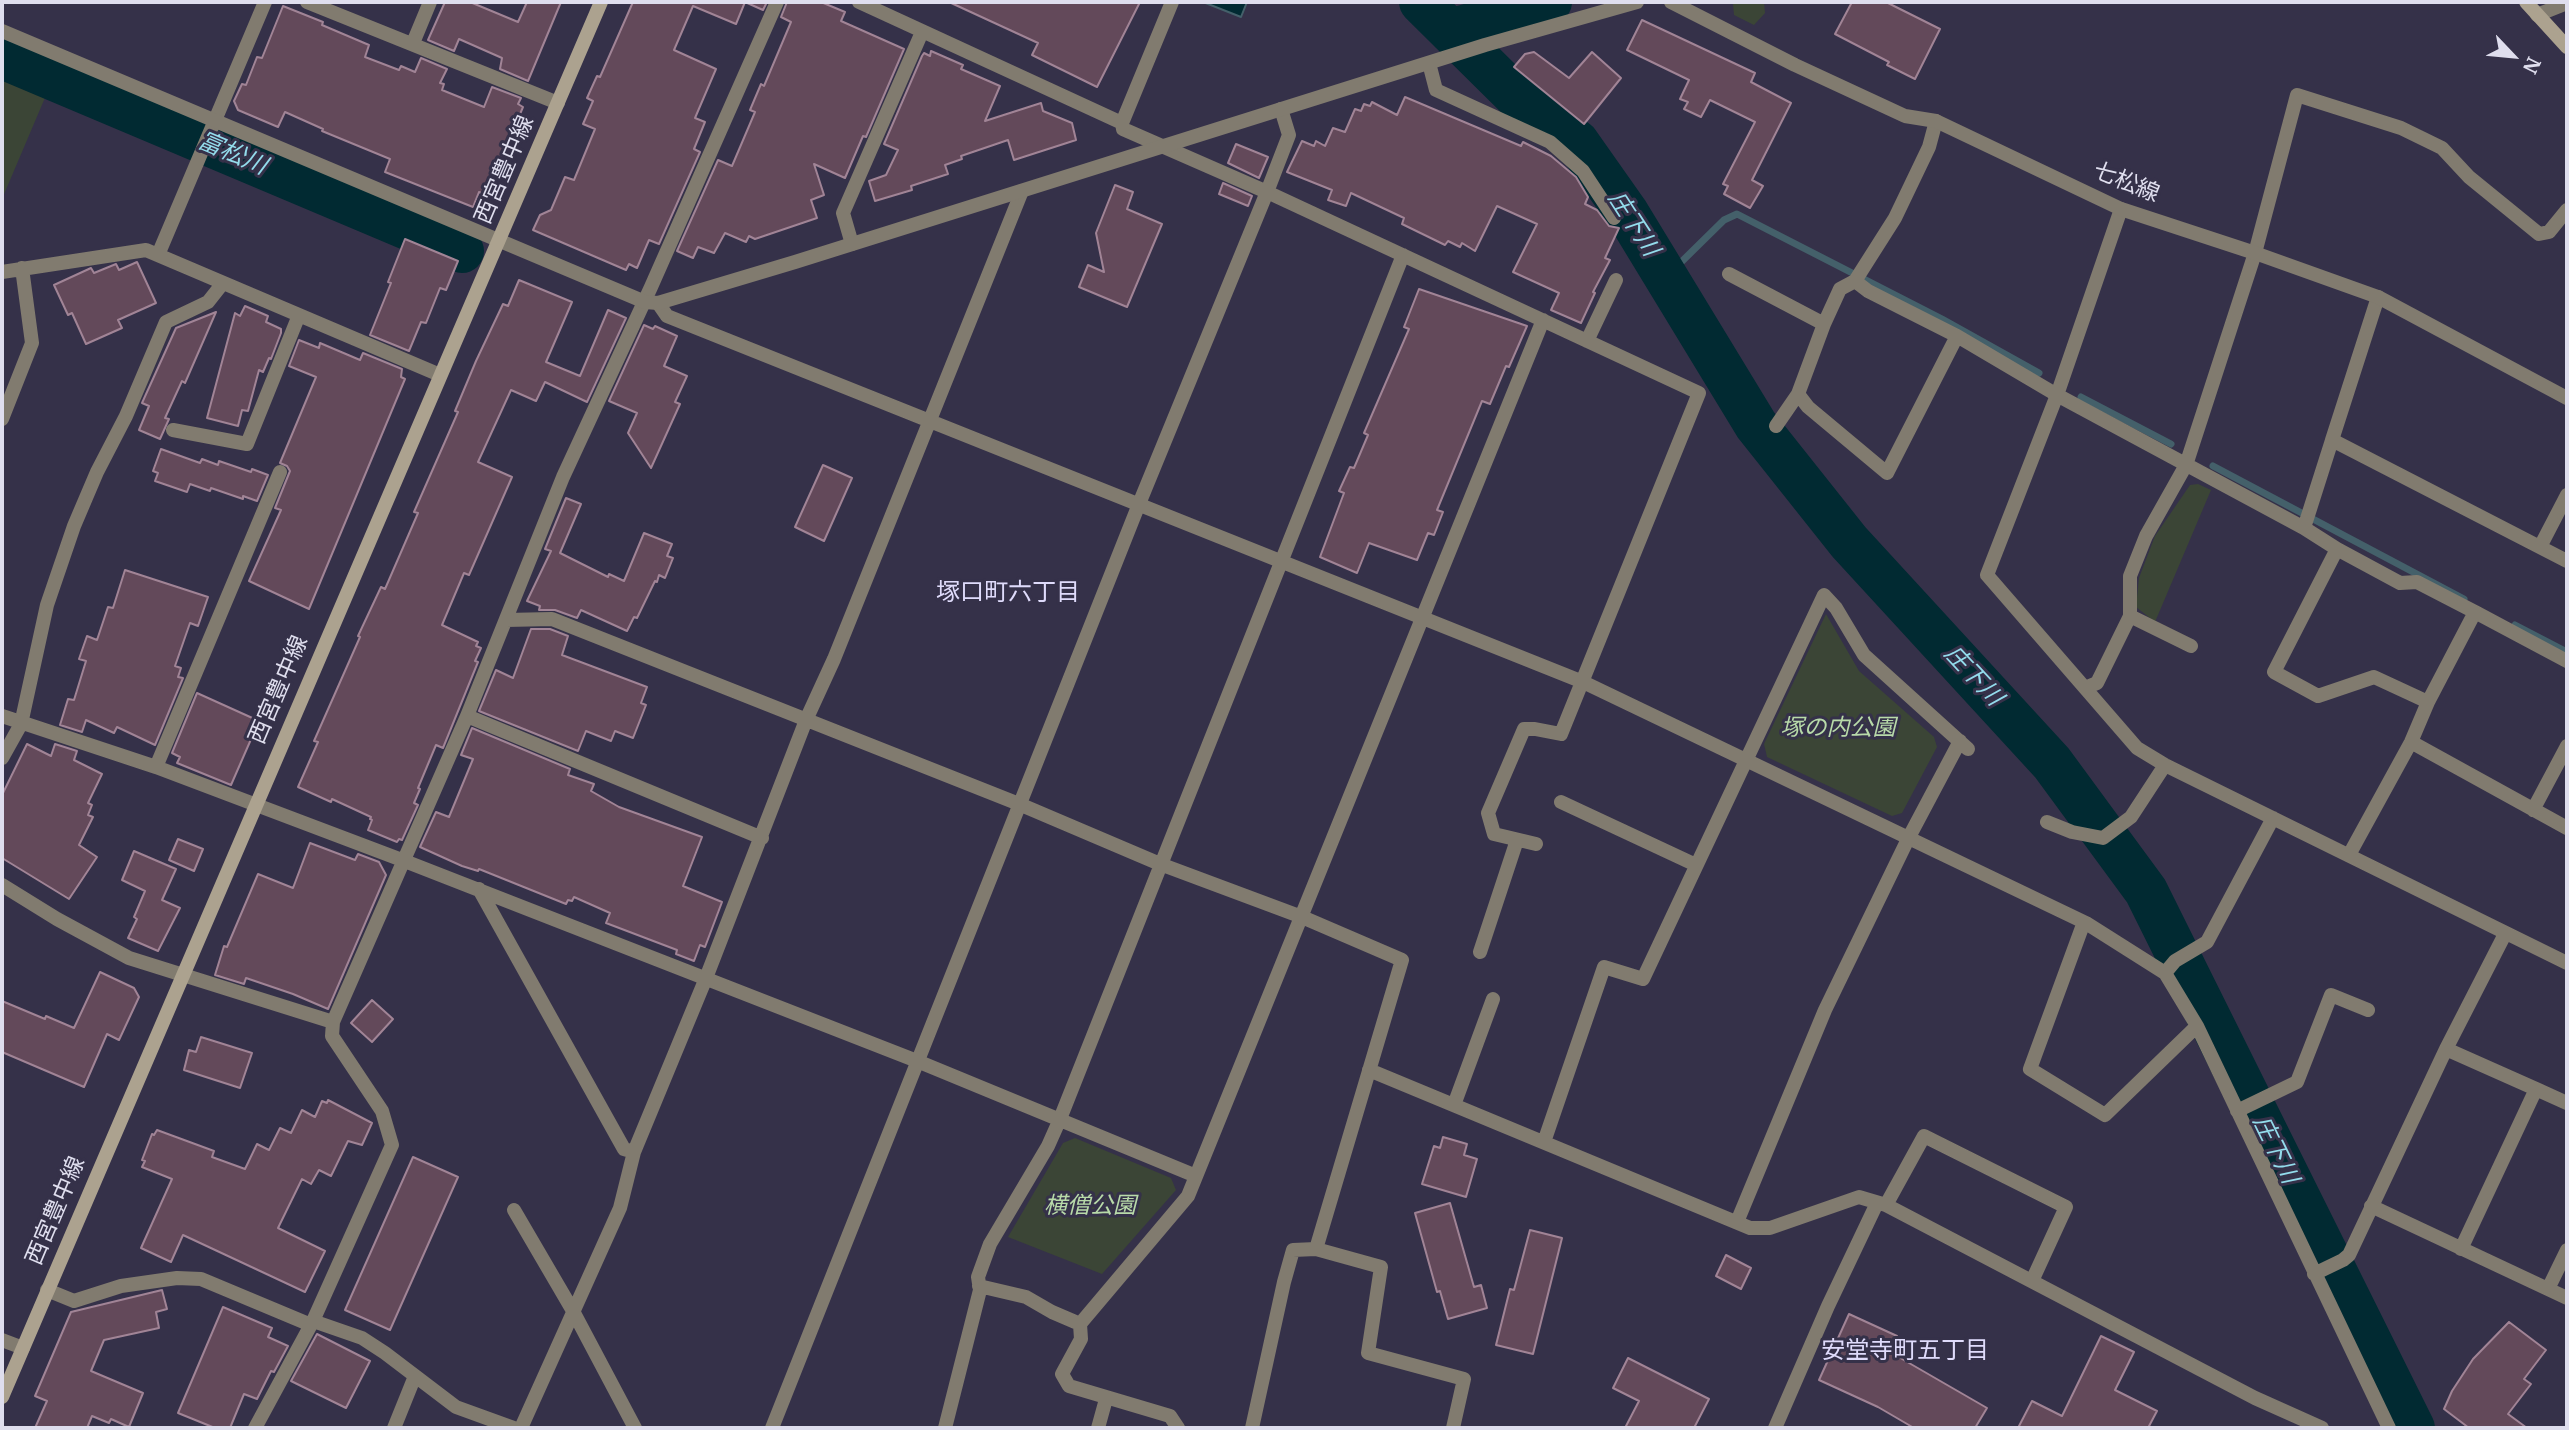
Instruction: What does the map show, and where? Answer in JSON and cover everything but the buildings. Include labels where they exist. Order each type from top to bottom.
[{"type":"main road","name":"西宮豊中線","points":[[2,1397],[601,2]]},
{"type":"main road","points":[[2526,2],[2567,47]]},
{"type":"street","points":[[158,255],[265,2]]},
{"type":"street","points":[[307,2],[558,103]]},
{"type":"street","points":[[412,43],[430,2]]},
{"type":"street","points":[[255,1428],[312,1323],[392,1145],[382,1111],[332,1036],[333,1022],[467,716],[564,477],[651,302],[776,2]]},
{"type":"street","points":[[859,2],[1140,136],[1267,192],[1699,393],[1561,734],[1524,729],[1488,813],[1494,834],[1536,844]]},
{"type":"street","points":[[1123,126],[1172,2]]},
{"type":"street","points":[[651,302],[852,244],[1485,44],[1637,2]]},
{"type":"street","name":"七松線","points":[[1671,2],[1795,65],[1905,116],[1936,121],[2121,209],[2378,297],[2567,398]]},
{"type":"street","points":[[2538,15],[2567,3]]},
{"type":"street","points":[[2,31],[651,302],[667,316],[1583,682],[2084,922],[2165,973],[2197,1026],[2241,1109],[2319,1272],[2389,1428]]},
{"type":"street","points":[[852,244],[843,213],[922,32]]},
{"type":"street","points":[[1434,61],[1436,90],[1550,142],[1584,171],[1614,218]]},
{"type":"street","points":[[2085,688],[2097,683],[2130,616],[2130,576],[2146,536],[2186,465],[2255,253],[2297,95],[2401,128],[2442,148],[2469,177],[2539,234],[2549,232],[2567,210]]},
{"type":"street","points":[[772,1428],[1019,804],[1289,135],[1281,109]]},
{"type":"street","points":[[1776,426],[1798,394],[1840,289],[1858,277],[1895,218],[1929,147],[1936,121]]},
{"type":"street","points":[[521,1428],[620,1208],[635,1152],[806,720],[834,659],[1022,191]]},
{"type":"street","points":[[2121,209],[2057,394],[1987,575],[2137,748],[2165,765],[2567,963]]},
{"type":"street","points":[[2,272],[146,250],[440,375]]},
{"type":"street","points":[[945,1428],[979,1286],[978,1277],[990,1244],[1048,1146],[1060,1119],[1403,255]]},
{"type":"street","points":[[2,419],[32,343],[22,268]]},
{"type":"street","points":[[1729,274],[1824,324]]},
{"type":"street","points":[[1858,277],[1868,291],[1957,336],[2057,394],[2304,528],[2337,549],[2400,583],[2417,582],[2567,661]]},
{"type":"street","points":[[1587,341],[1616,280]]},
{"type":"street","points":[[2,758],[21,724],[47,604],[74,526],[97,472],[126,416],[166,322],[208,302],[223,283]]},
{"type":"street","points":[[2304,528],[2378,297]]},
{"type":"street","points":[[173,430],[247,444],[299,315]]},
{"type":"street","points":[[1178,1428],[1170,1416],[1069,1386],[1062,1374],[1081,1339],[1080,1324],[1188,1196],[1543,320]]},
{"type":"street","points":[[1798,394],[1808,407],[1887,472],[1957,336]]},
{"type":"street","points":[[2332,440],[2567,561]]},
{"type":"street","points":[[156,767],[281,472]]},
{"type":"street","points":[[2540,547],[2567,495]]},
{"type":"street","points":[[2337,549],[2274,672],[2318,696],[2374,677],[2428,702]]},
{"type":"street","points":[[1544,1142],[1604,967],[1643,979],[1824,595],[1836,608],[1864,655],[1964,745],[1908,839],[1825,1010],[1737,1222]]},
{"type":"street","points":[[2350,855],[2411,742],[2428,702],[2475,612]]},
{"type":"street","points":[[2130,616],[2191,646]]},
{"type":"street","points":[[506,620],[552,619],[1019,804],[1160,864],[1302,917],[1402,960],[1316,1249]]},
{"type":"street","points":[[2,716],[156,767],[402,860],[917,1061],[1196,1175]]},
{"type":"street","points":[[467,716],[761,838]]},
{"type":"street","points":[[2411,742],[2567,828]]},
{"type":"street","points":[[2533,810],[2567,746]]},
{"type":"street","points":[[2047,822],[2072,832],[2103,838],[2131,817],[2165,765]]},
{"type":"street","points":[[1561,802],[1696,865]]},
{"type":"street","points":[[2165,973],[2175,961],[2207,942],[2273,818]]},
{"type":"street","points":[[1480,952],[1517,840]]},
{"type":"street","points":[[2,885],[129,958],[333,1022]]},
{"type":"street","points":[[479,890],[624,1149],[635,1152]]},
{"type":"street","points":[[2084,922],[2031,1069],[2105,1115],[2197,1026]]},
{"type":"street","points":[[2319,1272],[2343,1261],[2349,1255],[2446,1049],[2505,934]]},
{"type":"street","points":[[2241,1109],[2297,1082],[2331,995],[2368,1010]]},
{"type":"street","points":[[1454,1105],[1493,999]]},
{"type":"street","points":[[2446,1049],[2567,1103]]},
{"type":"street","points":[[1369,1070],[1760,1230],[1859,1197],[1882,1204],[2255,1398],[2322,1428]]},
{"type":"street","points":[[2460,1249],[2536,1089]]},
{"type":"street","points":[[1775,1428],[1828,1306],[1882,1204],[1924,1136],[2066,1207],[2032,1281]]},
{"type":"street","points":[[2371,1206],[2567,1297]]},
{"type":"street","points":[[514,1210],[573,1311],[635,1428]]},
{"type":"street","points":[[1252,1428],[1293,1250],[1316,1249],[1381,1267],[1368,1353],[1464,1379],[1452,1428]]},
{"type":"street","points":[[2548,1289],[2567,1250]]},
{"type":"street","points":[[47,1290],[74,1301],[121,1286],[177,1278],[201,1279],[312,1323],[362,1338],[456,1407],[514,1428]]},
{"type":"street","points":[[979,1286],[1026,1297],[1080,1324]]},
{"type":"street","points":[[2,1340],[23,1348]]},
{"type":"street","points":[[394,1428],[415,1376]]},
{"type":"street","points":[[1098,1428],[1106,1399]]},
{"type":"green space","points":[[1764,2],[1765,13],[1754,25],[1734,15],[1733,4]]},
{"type":"green space","points":[[2,66],[50,86],[2,199]]},
{"type":"green space","points":[[2198,484],[2211,490],[2155,622],[2136,607],[2139,578],[2155,536],[2190,485]]},
{"type":"green space","name":"塚の内公園","points":[[1826,614],[1859,671],[1934,737],[1937,747],[1902,813],[1892,816],[1767,757],[1764,744]]},
{"type":"green space","name":"横僧公園","points":[[1075,1138],[1171,1178],[1176,1190],[1102,1274],[1008,1237],[1063,1143]]},
{"type":"shaded area","points":[[1203,2],[1247,2],[1241,17]]},
{"type":"waterway","name":"庄下川","points":[[1421,2],[1520,100],[1577,142],[1627,213],[1756,425],[1849,542],[2052,763],[2146,891],[2413,1428]]},
{"type":"waterway","name":"富松川","points":[[1450,31],[1550,2]]},
{"type":"waterway","name":"富松川","points":[[2,57],[462,251]]},
{"type":"waterway","points":[[1666,277],[1724,220],[1737,214],[1942,319],[2039,373]]},
{"type":"waterway","points":[[2081,397],[2171,444]]},
{"type":"waterway","points":[[2213,466],[2464,599]]},
{"type":"waterway","points":[[2515,625],[2567,652]]},
{"type":"district","name":"塚口町六丁目","points":[[1008,593]]},
{"type":"district","name":"安堂寺町五丁目","points":[[1905,1351]]}]
